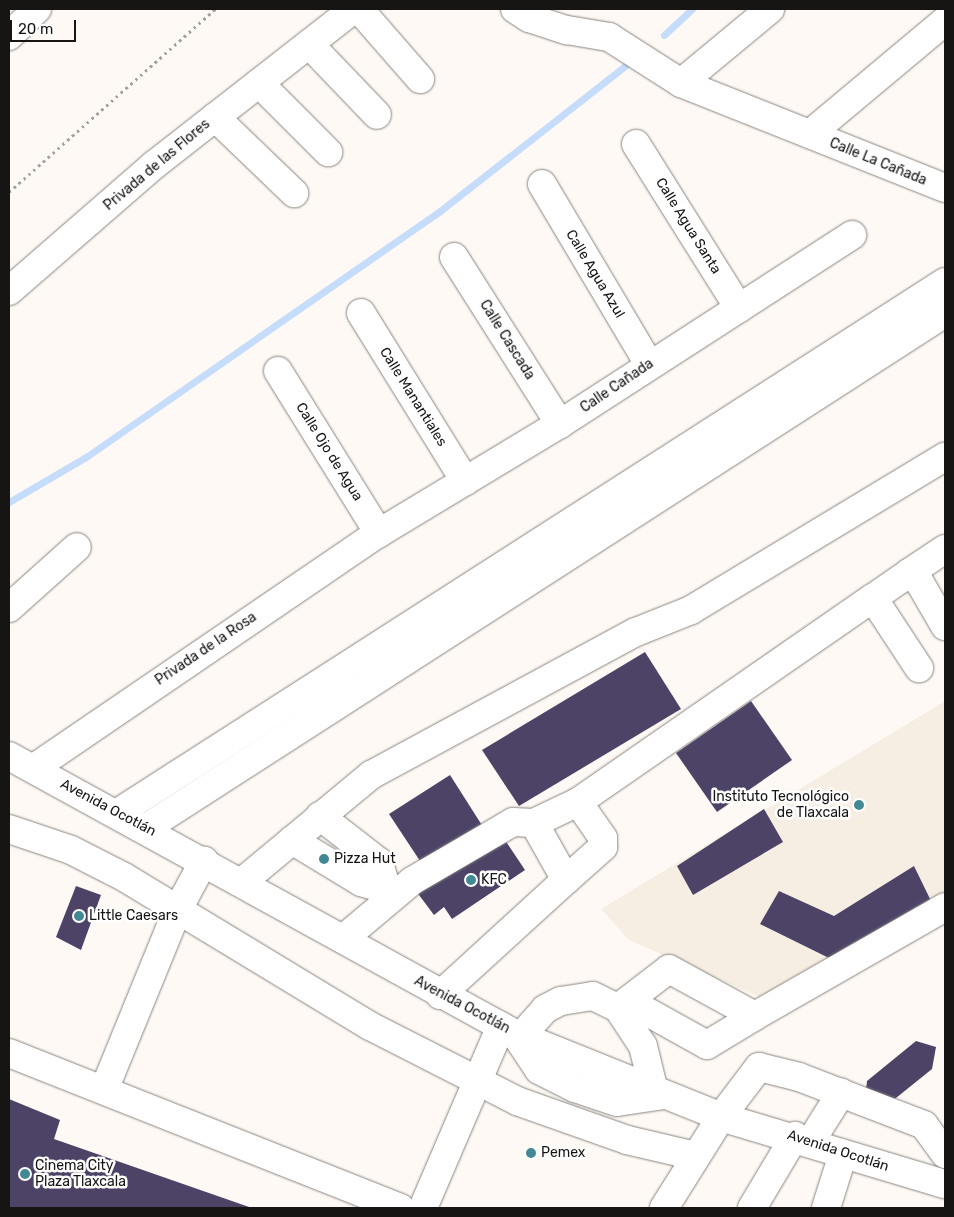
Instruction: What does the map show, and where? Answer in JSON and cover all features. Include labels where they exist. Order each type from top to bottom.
[{"type":"street","points":[[9,36],[37,9]]},
{"type":"street","name":"Privada de las Flores","points":[[9,291],[215,117],[354,9]]},
{"type":"street","points":[[359,9],[420,79]]},
{"type":"street","name":"Calle La Cañada","points":[[515,9],[558,27],[609,37],[681,83],[810,134],[901,174],[945,188]]},
{"type":"street","points":[[681,83],[770,9]]},
{"type":"street","points":[[810,134],[945,21]]},
{"type":"street","points":[[309,44],[377,115]]},
{"type":"street","points":[[259,83],[328,152]]},
{"type":"street","points":[[215,117],[294,193]]},
{"type":"street","name":"Calle Agua Santa","points":[[636,144],[739,308]]},
{"type":"street","name":"Calle Agua Azul","points":[[542,184],[649,364]]},
{"type":"street","name":"Calle Cañada","points":[[380,533],[560,424],[649,364],[852,235]]},
{"type":"street","name":"Calle Cascada","points":[[454,257],[560,424]]},
{"type":"street","points":[[116,814],[945,282]]},
{"type":"street","name":"Calle Manantiales","points":[[361,313],[465,481]]},
{"type":"street","points":[[146,828],[945,313]]},
{"type":"street","name":"Calle Ojo de Agua","points":[[278,371],[380,533]]},
{"type":"street","points":[[242,882],[370,775],[636,632],[691,610],[945,457]]},
{"type":"street","name":"Privada de la Rosa","points":[[34,768],[380,533]]},
{"type":"street","points":[[9,608],[77,547]]},
{"type":"street","points":[[343,939],[412,881],[513,822],[534,823],[578,802],[945,549]]},
{"type":"street","points":[[910,573],[920,583],[945,626]]},
{"type":"street","points":[[873,598],[918,668]]},
{"type":"street","name":"Avenida Ocotlán","points":[[9,756],[116,814],[146,828],[440,994],[512,1032]]},
{"type":"street","points":[[440,994],[603,847],[603,838],[578,802]]},
{"type":"street","points":[[292,840],[361,882],[378,887],[383,878],[378,862],[320,816]]},
{"type":"street","points":[[534,823],[566,880]]},
{"type":"street","points":[[9,829],[71,850],[178,909],[370,1026],[517,1101],[594,1129],[695,1156]]},
{"type":"street","points":[[104,1090],[178,909],[204,861]]},
{"type":"street","points":[[424,1208],[476,1080],[512,1032],[545,1009],[561,1001],[593,996],[623,1004],[706,1045],[945,907]]},
{"type":"street","points":[[623,1004],[669,969],[755,1016]]},
{"type":"street","points":[[512,1032],[539,1070],[575,1088],[617,1102],[659,1093],[643,1046],[623,1004]]},
{"type":"street","points":[[9,1053],[400,1208]]},
{"type":"street","points":[[664,1208],[721,1117],[759,1067],[841,1093],[924,1125],[945,1154]]},
{"type":"street","name":"Avenida Ocotlán","points":[[659,1093],[721,1117],[803,1139],[843,1154],[945,1184]]},
{"type":"street","points":[[752,1208],[803,1139],[841,1093]]},
{"type":"street","points":[[826,1208],[843,1154]]},
{"type":"path","points":[[9,192],[215,9]]},
{"type":"shaded area","name":"Instituto Tecnológico de Tlaxcala","points":[[945,701],[945,917],[785,1008],[629,940],[601,909]]},
{"type":"building","points":[[645,652],[681,709],[519,806],[482,750]]},
{"type":"building","points":[[751,701],[792,760],[717,812],[676,753]]},
{"type":"building","points":[[450,775],[485,830],[424,867],[389,814]]},
{"type":"building","points":[[764,809],[783,842],[693,895],[677,866]]},
{"type":"building","name":"KFC","points":[[501,834],[525,870],[452,919],[444,907],[434,915],[416,891]]},
{"type":"building","points":[[914,866],[933,905],[833,960],[760,924],[779,891],[834,916]]},
{"type":"building","name":"Little Caesars","points":[[76,886],[101,895],[81,950],[56,937]]},
{"type":"building","points":[[916,1041],[936,1047],[932,1069],[886,1106],[865,1099],[867,1081]]},
{"type":"building","points":[[9,1099],[60,1120],[54,1139],[252,1208],[9,1208]]},
{"type":"waterway","points":[[664,35],[692,9]]},
{"type":"waterway","points":[[9,502],[86,457],[440,211],[625,66]]},
{"type":"place","name":"Instituto Tecnológico de Tlaxcala","points":[[859,805]]},
{"type":"place","name":"Pizza Hut","points":[[324,859]]},
{"type":"place","name":"KFC","points":[[471,880]]},
{"type":"place","name":"Little Caesars","points":[[79,916]]},
{"type":"place","name":"Pemex","points":[[531,1153]]},
{"type":"place","name":"Cinema City Plaza Tlaxcala","points":[[25,1174]]}]
